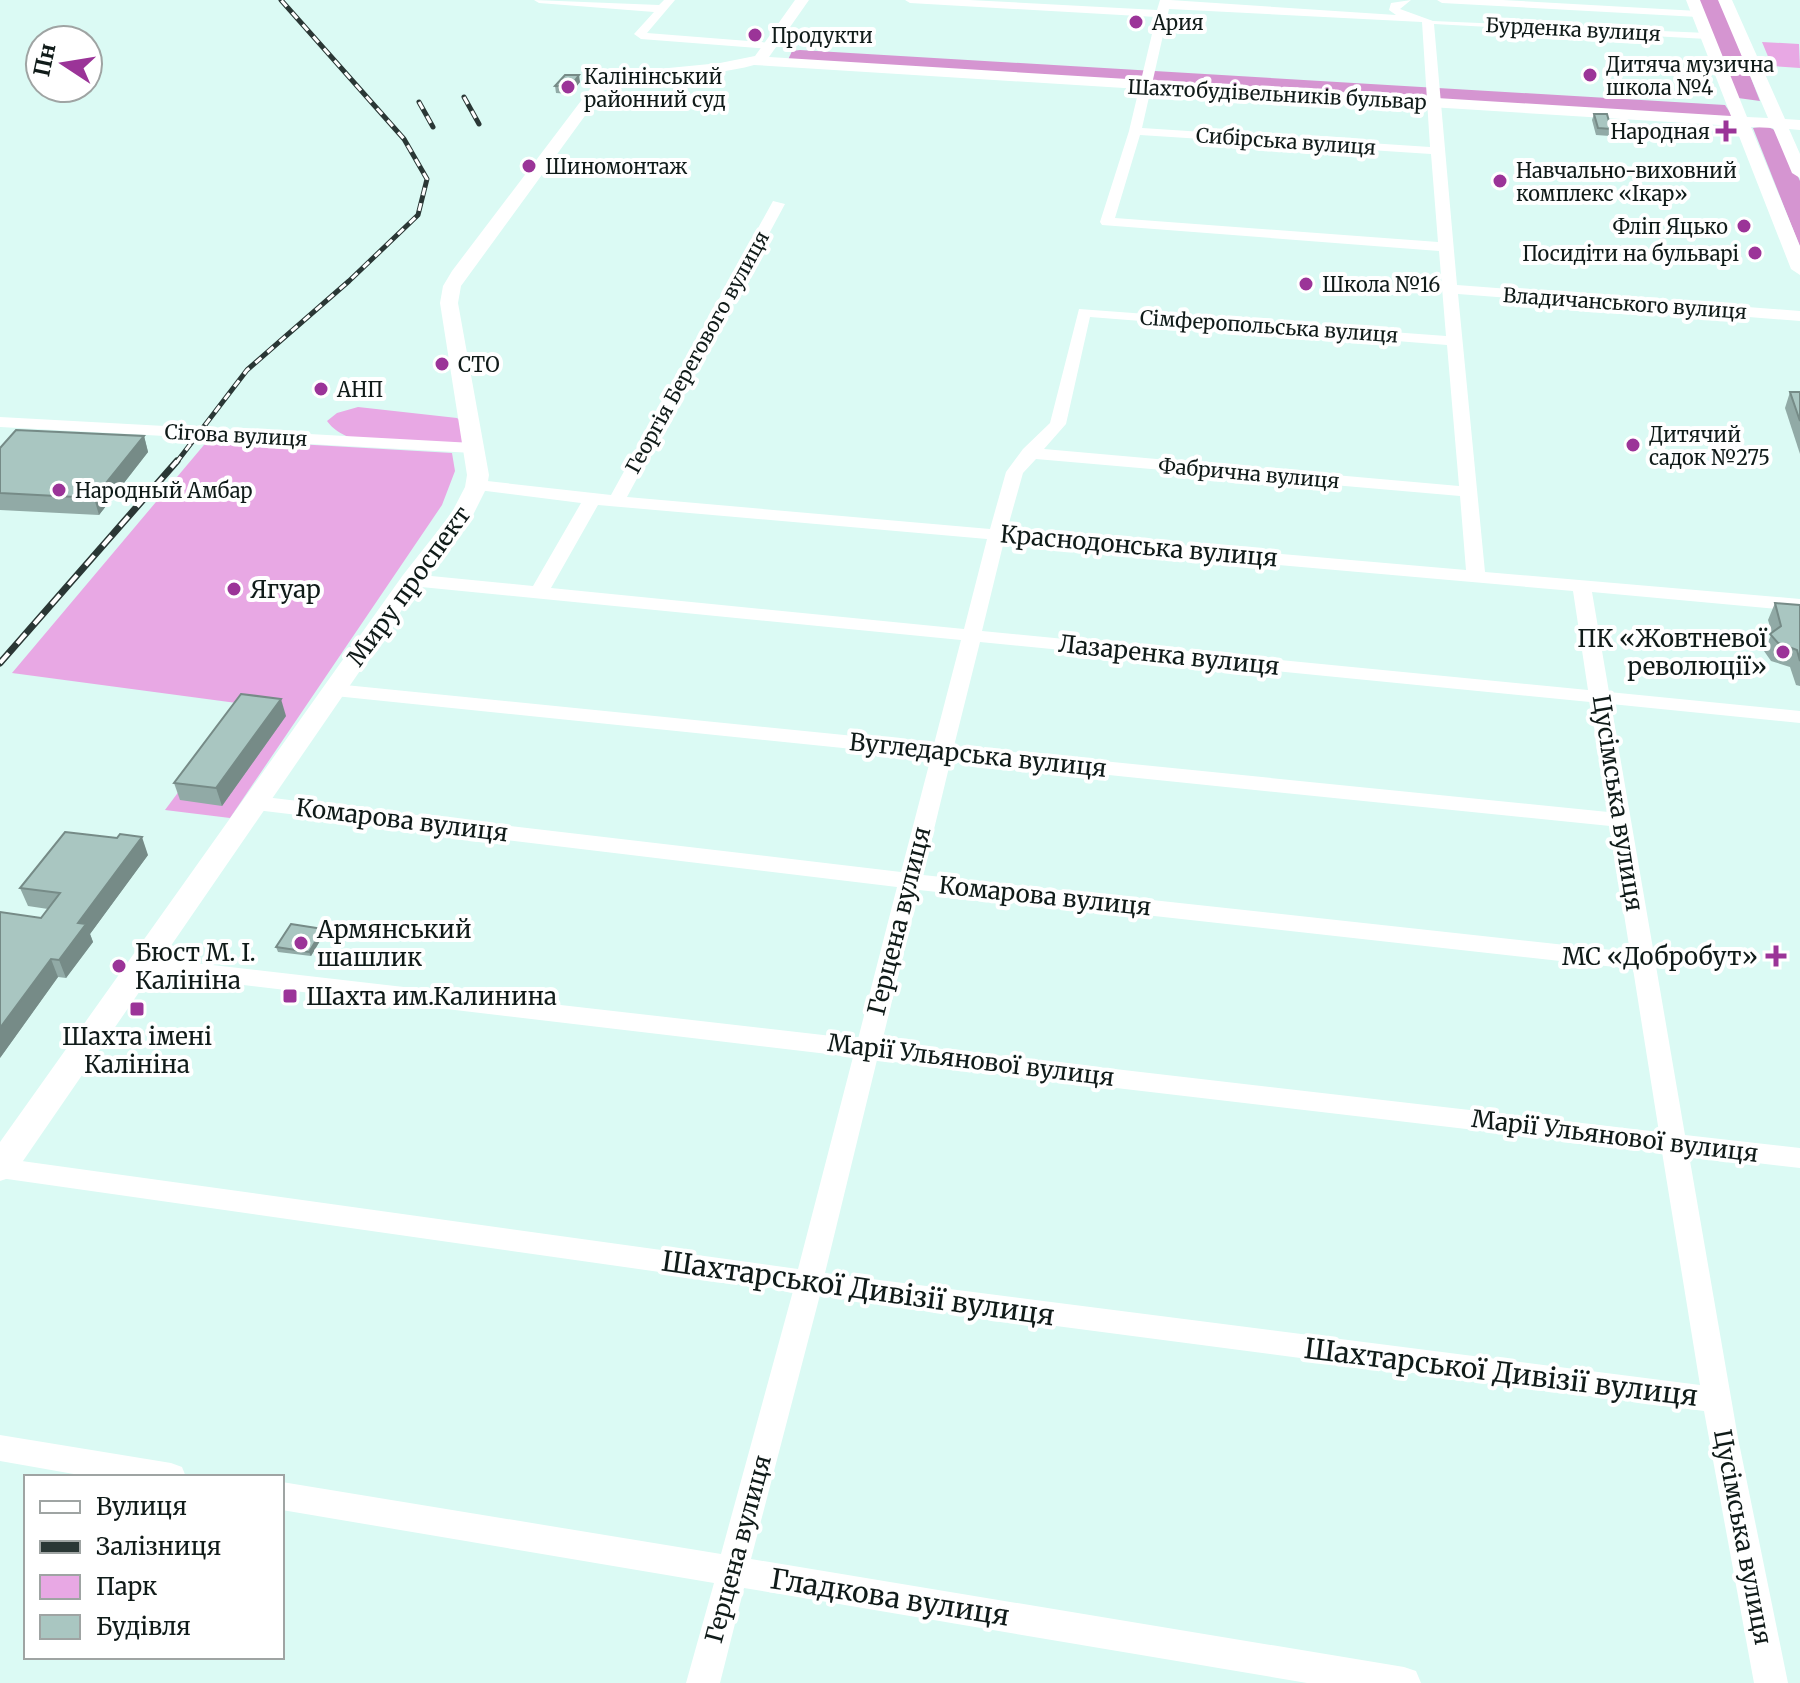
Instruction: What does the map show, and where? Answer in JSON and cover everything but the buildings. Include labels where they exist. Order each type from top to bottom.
[{"type":"main road","points":[[786,63],[782,57],[802,0]]},
{"type":"main road","points":[[1725,0],[1779,106],[1778,124],[1800,173]]},
{"type":"main road","points":[[1696,7],[1727,103],[1741,121],[1800,269]]},
{"type":"main road","points":[[754,61],[785,46],[818,48]]},
{"type":"main road","name":"Шахтобудівельників бульвар","points":[[754,61],[1800,125]]},
{"type":"main road","name":"Миру проспект","points":[[0,1168],[411,580],[470,502],[478,485],[449,303],[452,286],[461,271],[598,88],[653,74],[754,61]]},
{"type":"main road","points":[[1727,103],[1779,106]]},
{"type":"street","points":[[539,0],[666,4]]},
{"type":"street","name":"Бурденка вулиця","points":[[910,0],[1163,6],[1707,36]]},
{"type":"street","points":[[1406,0],[1395,5],[1394,10],[1428,21],[1459,18],[1465,13],[1461,7],[1441,0]]},
{"type":"street","name":"Бурденка вулиця","points":[[1441,0],[1696,7]]},
{"type":"street","points":[[666,4],[641,36],[785,46]]},
{"type":"street","points":[[1163,6],[1135,131],[1107,222],[1446,247]]},
{"type":"street","points":[[1428,21],[1432,103],[1476,576]]},
{"type":"street","name":"Сибірська вулиця","points":[[1135,131],[1437,151]]},
{"type":"street","name":"Георгія Берегового вулиця","points":[[617,500],[778,204]]},
{"type":"street","name":"Владичанського вулиця","points":[[1449,289],[1800,316]]},
{"type":"street","name":"Сімферопольська вулиця","points":[[1084,312],[1454,341]]},
{"type":"street","name":"Герцена вулиця","points":[[703,1683],[809,1282],[997,534],[1015,472],[1058,424],[1084,312]]},
{"type":"street","name":"Сігова вулиця","points":[[0,422],[473,448]]},
{"type":"street","name":"Фабрична вулиця","points":[[1029,453],[1468,492]]},
{"type":"street","name":"Краснодонська вулиця","points":[[478,485],[592,499],[1800,605]]},
{"type":"street","points":[[539,592],[592,499]]},
{"type":"street","name":"Лазаренка вулиця","points":[[411,580],[1800,717]]},
{"type":"street","name":"Цусімська вулиця","points":[[1581,585],[1717,1400],[1771,1683]]},
{"type":"street","name":"Вугледарська вулиця","points":[[335,690],[1621,820]]},
{"type":"street","name":"Комарова вулиця","points":[[256,803],[909,881],[1644,962]]},
{"type":"street","name":"Марії Ульянової вулиця","points":[[142,965],[1800,1158]]},
{"type":"street","name":"Шахтарської Дивізії вулиця","points":[[0,1168],[809,1282],[1717,1400]]},
{"type":"street","points":[[0,1448],[159,1475]]},
{"type":"street","name":"Гладкова вулиця","points":[[284,1496],[1404,1683]]},
{"type":"green space","points":[[1762,42],[1799,44],[1800,68],[1772,66]]},
{"type":"green space","points":[[358,407],[457,418],[464,424],[465,441],[453,447],[385,445],[351,438],[327,421],[337,413]]},
{"type":"green space","name":"Ягуар","points":[[209,439],[452,453],[455,471],[442,505],[230,818],[165,810],[244,704],[12,673]]},
{"type":"shaded area","points":[[1699,0],[1720,0],[1760,101],[1738,98]]},
{"type":"shaded area","points":[[792,51],[1725,105],[1731,119],[788,60]]},
{"type":"shaded area","points":[[1766,126],[1779,132],[1800,181],[1800,247],[1753,128]]},
{"type":"railway","points":[[176,463],[247,370],[349,281],[418,215],[427,179],[404,139],[281,0]]},
{"type":"railway","points":[[464,97],[479,124]]},
{"type":"railway","points":[[419,102],[433,127]]},
{"type":"railway","points":[[0,663],[177,461]]},
{"type":"place","name":"Ария","points":[[1136,22]]},
{"type":"place","name":"Продукти","points":[[755,35]]},
{"type":"place","name":"Дитяча музична школа №4","points":[[1590,75]]},
{"type":"place","name":"Калінінський районний суд","points":[[568,87]]},
{"type":"place","name":"Народная","points":[[1726,131]]},
{"type":"place","name":"Шиномонтаж","points":[[529,166]]},
{"type":"place","name":"Навчально-виховний комплекс «Ікар»","points":[[1500,181]]},
{"type":"place","name":"Фліп Яцько","points":[[1744,226]]},
{"type":"place","name":"Посидіти на бульварі","points":[[1755,253]]},
{"type":"place","name":"Школа №16","points":[[1306,284]]},
{"type":"place","name":"СТО","points":[[442,364]]},
{"type":"place","name":"АНП","points":[[321,389]]},
{"type":"place","name":"Дитячий садок №275","points":[[1633,445]]},
{"type":"place","name":"Народный Амбар","points":[[59,490]]},
{"type":"place","name":"Ягуар","points":[[234,589]]},
{"type":"place","name":"ПК «Жовтневої революції»","points":[[1783,652]]},
{"type":"place","name":"Армянський шашлик","points":[[301,943]]},
{"type":"place","name":"МС «Добробут»","points":[[1776,956]]},
{"type":"place","name":"Бюст М. І. Калініна","points":[[119,966]]},
{"type":"place","name":"Шахта им.Калинина","points":[[290,996]]},
{"type":"place","name":"Шахта імені Калініна","points":[[137,1009]]}]
